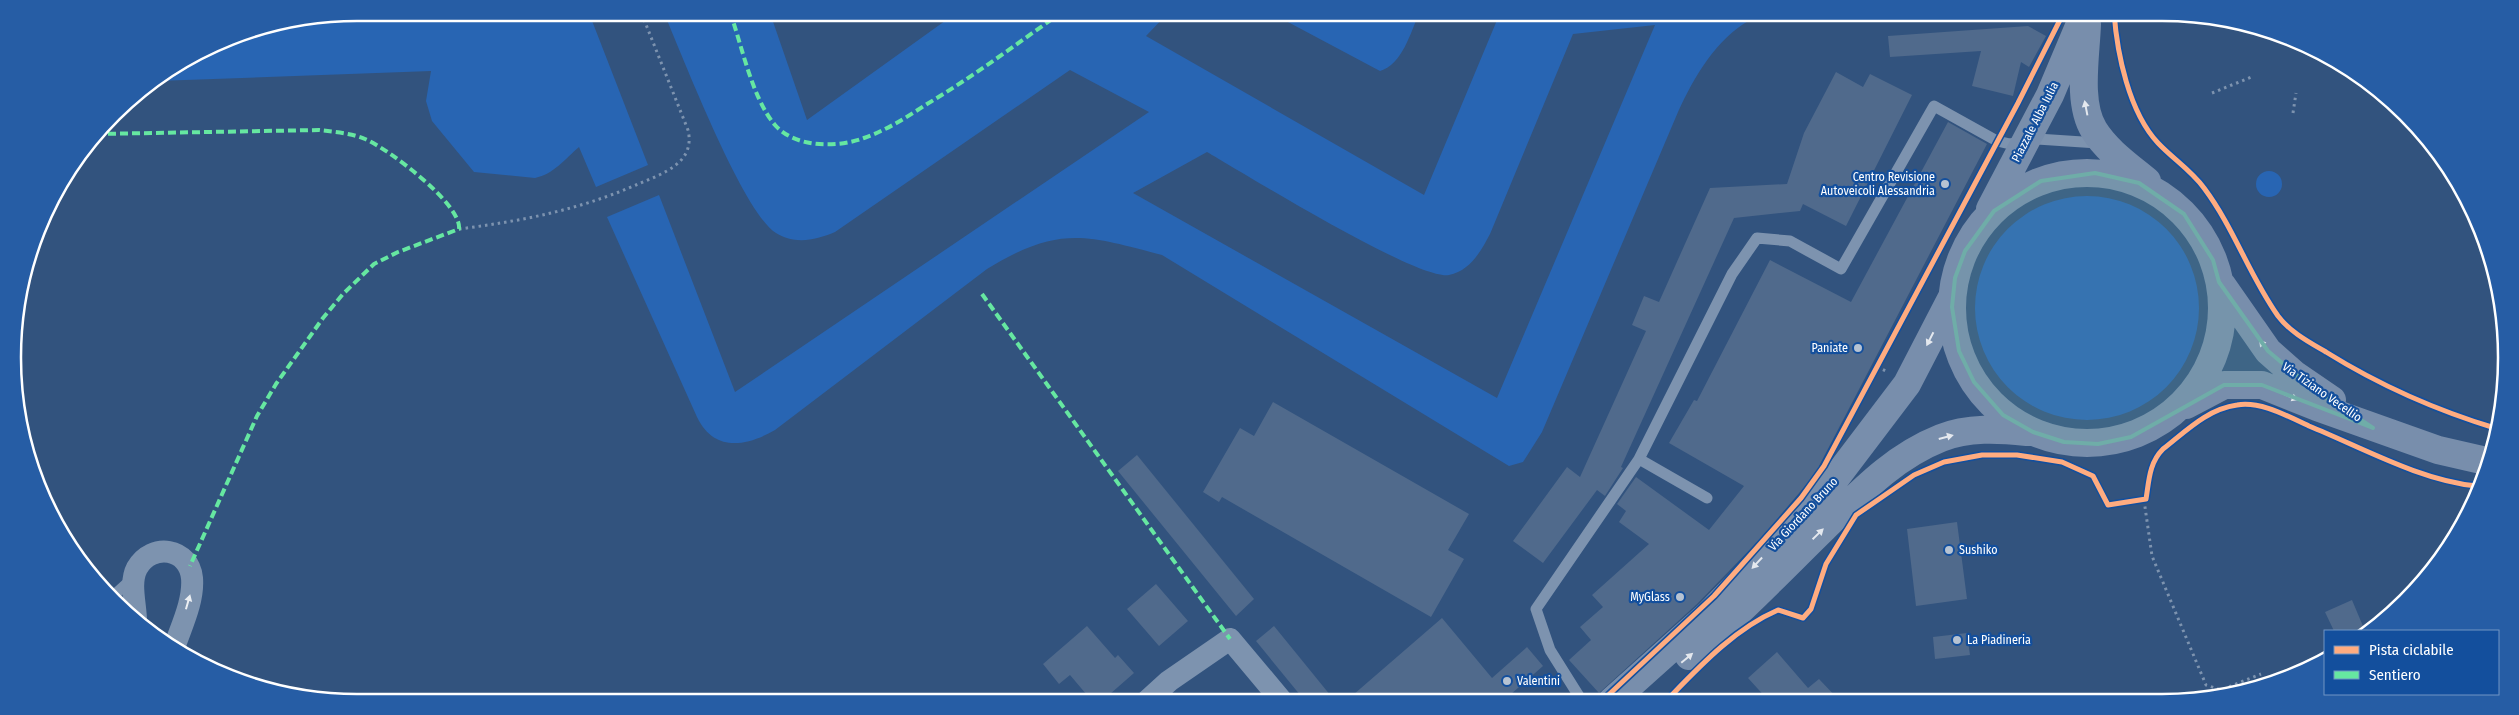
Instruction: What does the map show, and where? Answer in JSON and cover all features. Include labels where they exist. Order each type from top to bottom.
[{"type":"main road","name":"Piazzale Alba Iulia","points":[[2083,21],[2028,139],[1961,260],[1953,296],[1952,318],[1956,340],[1968,372],[1980,391],[1995,408],[2013,422],[2033,432],[2073,443],[2115,441],[2149,429],[2181,408],[2199,384],[2216,349],[2222,311],[2219,282],[2213,260],[2204,241],[2192,223],[2111,150],[2095,131],[2086,108],[2087,21]]},
{"type":"main road","name":"Piazzale Alba Iulia","points":[[1979,228],[2002,204],[2020,191],[2051,178],[2073,174],[2095,173],[2128,180],[2159,194],[2176,207]]},
{"type":"main road","name":"Via Tiziano Vecellio","points":[[2219,282],[2247,324],[2279,362],[2373,428]]},
{"type":"main road","name":"Via Giordano Bruno","points":[[1619,694],[1708,615],[1816,504],[1907,384],[1953,296]]},
{"type":"main road","name":"Via Tiziano Vecellio","points":[[2181,408],[2224,385],[2262,385],[2373,428],[2438,450],[2482,460]]},
{"type":"main road","name":"Via Giordano Bruno","points":[[1644,694],[1732,620],[1873,480],[1904,456],[1942,437],[1990,428],[2033,432]]},
{"type":"street","points":[[135,610],[134,577],[145,559],[160,551],[178,554],[190,566],[192,580],[190,595],[176,641]]},
{"type":"street","points":[[1155,694],[1169,681],[1230,639],[1276,694]]},
{"type":"lane","points":[[1578,694],[1550,650],[1536,609],[1639,459],[1732,274],[1758,238],[1790,240],[1841,269],[1934,106],[1997,140],[2010,144],[2028,139],[2090,141],[2111,150]]},
{"type":"lane","points":[[1639,459],[1708,498]]},
{"type":"lane","points":[[117,592],[134,577]]},
{"type":"path","points":[[459,229],[536,217],[601,200],[677,165],[689,149],[690,137],[645,21]]},
{"type":"path","points":[[2212,93],[2254,76]]},
{"type":"path","points":[[2294,113],[2296,93]]},
{"type":"path","points":[[2147,494],[2144,500],[2152,556],[2202,678],[2210,688],[2215,689]]},
{"type":"path","points":[[2135,501],[2144,500]]},
{"type":"path","points":[[2229,687],[2261,674]]},
{"type":"highlighted area","points":[[2095,173],[2139,183],[2184,214],[2213,260],[2219,282],[2268,351],[2307,384],[2373,428],[2262,385],[2224,385],[2131,437],[2098,444],[2064,442],[2033,432],[2003,415],[1974,382],[1959,351],[1952,307],[1955,278],[1965,251],[1994,211],[2041,181]]},
{"type":"shaded area","points":[[358,21],[592,21],[648,165],[596,187],[579,147],[554,170],[535,178],[474,172],[432,121],[426,101],[431,71],[167,81],[189,66],[249,39],[314,24]]},
{"type":"shaded area","points":[[667,21],[773,21],[807,120],[945,21],[1160,21],[1146,36],[1424,195],[1497,21],[1749,21],[1727,37],[1716,48],[1691,86],[1678,112],[1542,432],[1523,462],[1509,466],[1162,255],[1113,243],[1073,238],[1034,245],[987,269],[775,430],[764,436],[742,443],[721,441],[704,428],[697,417],[607,217],[659,195],[735,392],[1149,112],[1070,70],[835,232],[813,239],[798,240],[783,237],[762,220],[731,166]],"holes":[[[1655,25],[1497,398],[1133,193],[1207,152],[1369,245],[1431,272],[1449,275],[1456,273],[1469,265],[1490,234],[1573,34]]]},
{"type":"shaded area","points":[[1286,21],[1416,21],[1400,55],[1388,68],[1380,71]]},
{"type":"shaded area","points":[[2269,171],[2278,175],[2282,184],[2278,193],[2269,197],[2260,193],[2256,184],[2260,175]]},
{"type":"shaded area","points":[[2087,196],[2109,198],[2140,209],[2166,229],[2186,255],[2197,286],[2199,308],[2197,330],[2186,361],[2166,387],[2140,407],[2109,418],[2087,420],[2065,418],[2034,407],[2008,387],[1988,361],[1977,330],[1975,308],[1977,286],[1988,255],[2008,229],[2034,209],[2065,198]]},
{"type":"building","points":[[2028,26],[2046,36],[2029,67],[2021,62],[2013,96],[1972,86],[1981,51],[1890,57],[1888,36]]},
{"type":"building","points":[[1836,72],[1863,87],[1870,74],[1912,95],[1846,226],[1803,204],[1800,211],[1734,218],[1621,467],[1623,468],[1605,496],[1597,490],[1543,563],[1513,541],[1567,467],[1580,477],[1646,331],[1632,325],[1644,296],[1659,302],[1710,188],[1787,184],[1804,133]]},
{"type":"building","points":[[1948,122],[1987,144],[1819,466],[1821,467],[1762,537],[1697,604],[1599,693],[1569,660],[1591,640],[1580,627],[1603,607],[1592,595],[1649,544],[1619,522],[1626,511],[1617,504],[1636,477],[1709,530],[1744,486],[1669,443],[1694,400],[1697,401],[1770,260],[1851,302]]},
{"type":"building","points":[[1273,402],[1469,514],[1448,550],[1464,559],[1431,617],[1222,497],[1219,502],[1203,492],[1240,428],[1254,436]]},
{"type":"building","points":[[1137,455],[1254,599],[1236,616],[1118,471]]},
{"type":"building","points":[[1957,522],[1967,599],[1916,606],[1907,529]]},
{"type":"building","points":[[1156,584],[1188,621],[1159,646],[1127,609]]},
{"type":"building","points":[[2352,600],[2363,626],[2358,630],[2334,630],[2325,612]]},
{"type":"building","points":[[1442,618],[1492,678],[1527,647],[1543,666],[1511,694],[1354,694]]},
{"type":"building","points":[[1087,626],[1115,658],[1118,655],[1134,673],[1110,694],[1086,694],[1070,675],[1059,684],[1043,664]]},
{"type":"building","points":[[1274,626],[1329,694],[1299,694],[1256,641]]},
{"type":"building","points":[[1967,633],[1970,655],[1935,659],[1933,637]]},
{"type":"building","points":[[1777,652],[1808,688],[1819,679],[1833,694],[1763,694],[1748,678]]},
{"type":"marked path","points":[[733,21],[748,71],[767,114],[783,133],[805,142],[817,144],[853,141],[897,123],[979,71],[1049,21]]},
{"type":"marked path","points":[[107,134],[319,130],[354,135],[375,144],[405,165],[436,192],[457,218],[459,229],[398,252],[374,264],[343,294],[323,318],[276,384],[257,416],[190,566]]},
{"type":"marked path","points":[[982,294],[1230,639]]},
{"type":"cycle path","points":[[1609,694],[1714,596],[1801,498],[1824,466],[2018,103],[2059,21]]},
{"type":"cycle path","points":[[2115,21],[2118,46],[2126,82],[2139,115],[2158,143],[2193,176],[2215,203],[2258,284],[2283,322],[2294,332],[2346,364],[2388,386],[2453,414],[2490,426]]},
{"type":"cycle path","points":[[1673,694],[1732,638],[1762,618],[1778,610],[1803,618],[1811,609],[1826,564],[1856,515],[1914,475],[1944,462],[1982,455],[2017,455],[2062,462],[2093,476],[2108,505],[2146,499],[2152,466],[2163,449],[2206,416],[2226,407],[2246,404],[2274,410],[2413,470],[2456,483],[2472,485]]},
{"type":"place","name":"Centro Revisione Autoveicoli Alessandria","points":[[1945,184]]},
{"type":"place","name":"Paniate","points":[[1858,348]]},
{"type":"place","name":"Sushiko","points":[[1949,550]]},
{"type":"place","name":"MyGlass","points":[[1680,597]]},
{"type":"place","name":"La Piadineria","points":[[1957,640]]},
{"type":"place","name":"Valentini","points":[[1507,681]]}]
